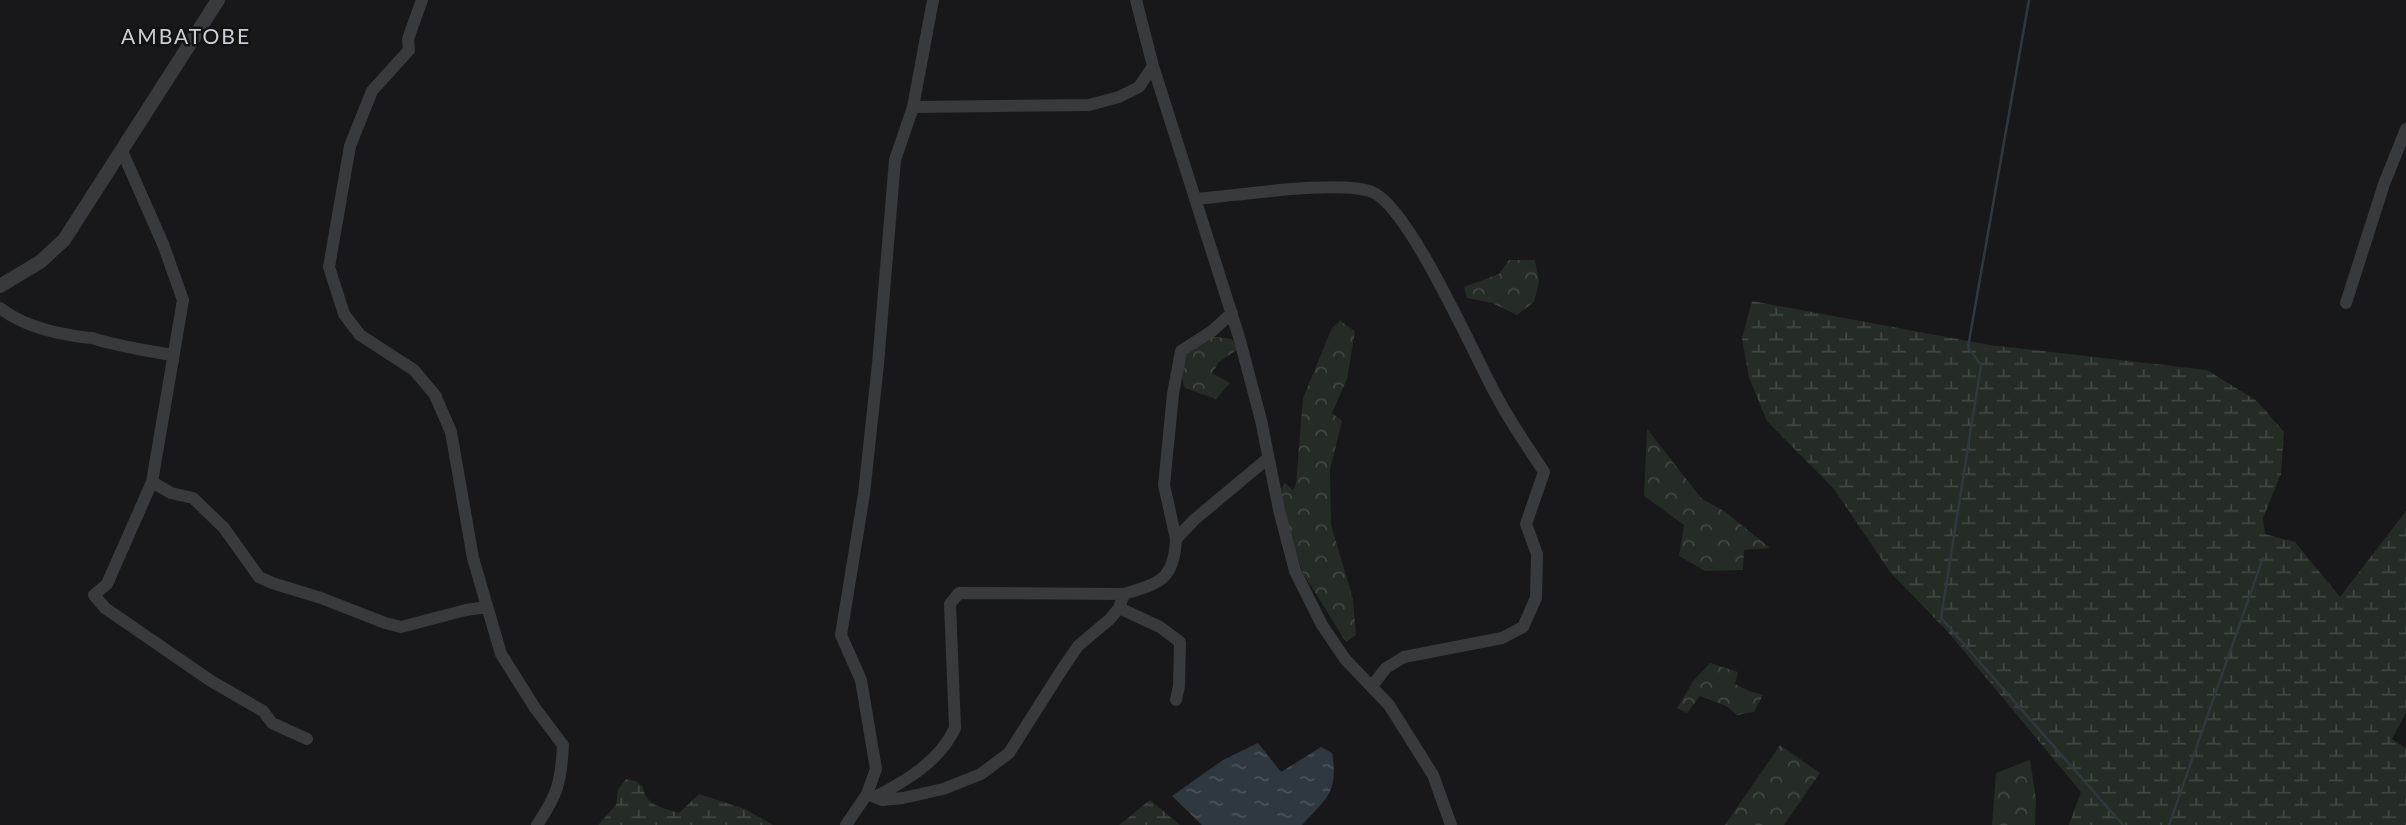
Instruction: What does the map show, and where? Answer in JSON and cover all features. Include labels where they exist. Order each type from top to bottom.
[{"type":"street","points":[[0,286],[40,262],[64,240],[218,0]]},
{"type":"street","points":[[422,0],[408,39],[409,50],[372,92],[350,146],[329,267],[344,314],[360,335],[414,370],[435,395],[451,432],[473,558],[501,654],[535,708],[563,745],[562,769],[555,798],[537,825]]},
{"type":"street","points":[[871,795],[876,769],[861,680],[841,635],[864,494],[895,160],[913,107],[933,0]]},
{"type":"street","points":[[1136,0],[1153,66],[1232,313],[1261,419],[1295,571],[1322,625],[1345,659],[1389,705],[1433,775],[1451,825]]},
{"type":"street","points":[[913,107],[1089,105],[1118,97],[1139,87],[1153,66]]},
{"type":"street","points":[[2346,303],[2384,184],[2406,129]]},
{"type":"street","points":[[122,151],[163,244],[183,300],[152,482],[107,584],[94,595],[98,602],[211,681],[263,711],[272,723],[307,739]]},
{"type":"street","points":[[1196,199],[1315,188],[1348,188],[1373,192],[1394,209],[1425,259],[1454,308],[1498,400],[1544,472],[1526,524],[1536,554],[1536,598],[1523,627],[1502,638],[1404,657],[1385,668],[1372,686]]},
{"type":"street","points":[[0,308],[15,319],[50,331],[171,355],[173,361]]},
{"type":"street","points":[[846,825],[871,795],[908,780],[948,744],[955,728],[950,604],[959,593],[1124,594],[1153,585],[1169,572],[1176,539],[1164,485],[1173,394],[1181,351],[1212,331],[1232,313]]},
{"type":"street","points":[[1176,539],[1194,520],[1268,459]]},
{"type":"street","points":[[152,482],[171,493],[193,498],[224,528],[259,577],[272,583],[401,627],[486,607]]},
{"type":"street","points":[[871,795],[882,800],[943,789],[981,774],[1009,753],[1078,646],[1111,619],[1124,594]]},
{"type":"street","points":[[1119,608],[1160,626],[1180,642],[1180,686],[1176,700]]},
{"type":"green space","points":[[1509,260],[1535,260],[1539,282],[1534,302],[1517,315],[1492,303],[1467,298],[1464,287],[1499,274]]},
{"type":"green space","points":[[1752,301],[1990,345],[2207,370],[2257,401],[2284,432],[2281,474],[2263,518],[2265,534],[2295,542],[2340,597],[2406,511],[2406,713],[2392,739],[2406,748],[2406,825],[2069,825],[2081,792],[1948,632],[1890,572],[1834,489],[1767,421],[1749,378],[1742,338]]},
{"type":"green space","points":[[1340,321],[1355,331],[1347,379],[1332,413],[1342,421],[1330,469],[1331,525],[1353,599],[1356,635],[1346,642],[1303,573],[1279,492],[1285,483],[1293,490],[1296,484],[1303,398],[1332,328]]},
{"type":"green space","points":[[1208,336],[1232,339],[1238,349],[1219,362],[1212,373],[1230,383],[1216,399],[1185,388],[1182,378],[1182,363],[1185,357]]},
{"type":"green space","points":[[1647,429],[1702,499],[1724,511],[1770,548],[1744,550],[1743,570],[1705,571],[1679,556],[1684,525],[1644,496]]},
{"type":"green space","points":[[1710,663],[1738,672],[1735,684],[1763,695],[1754,712],[1737,715],[1726,706],[1700,696],[1687,713],[1677,708],[1694,680]]},
{"type":"green space","points":[[1780,745],[1820,773],[1784,825],[1725,825]]},
{"type":"green space","points":[[2030,760],[2036,799],[2035,825],[1992,825],[1996,773]]},
{"type":"green space","points":[[626,779],[636,781],[643,787],[651,802],[679,813],[699,794],[745,809],[773,825],[598,825],[616,805],[618,790]]},
{"type":"green space","points":[[1150,800],[1180,825],[1119,825]]},
{"type":"water","points":[[1258,743],[1281,772],[1321,747],[1332,753],[1334,777],[1329,794],[1302,825],[1202,825],[1172,796],[1223,760]]},
{"type":"waterway","points":[[2029,0],[1968,347],[1981,365],[1941,618],[2123,825]]},
{"type":"waterway","points":[[2169,825],[2263,558]]},
{"type":"district","name":"AMBATOBE","points":[[186,35]]}]
